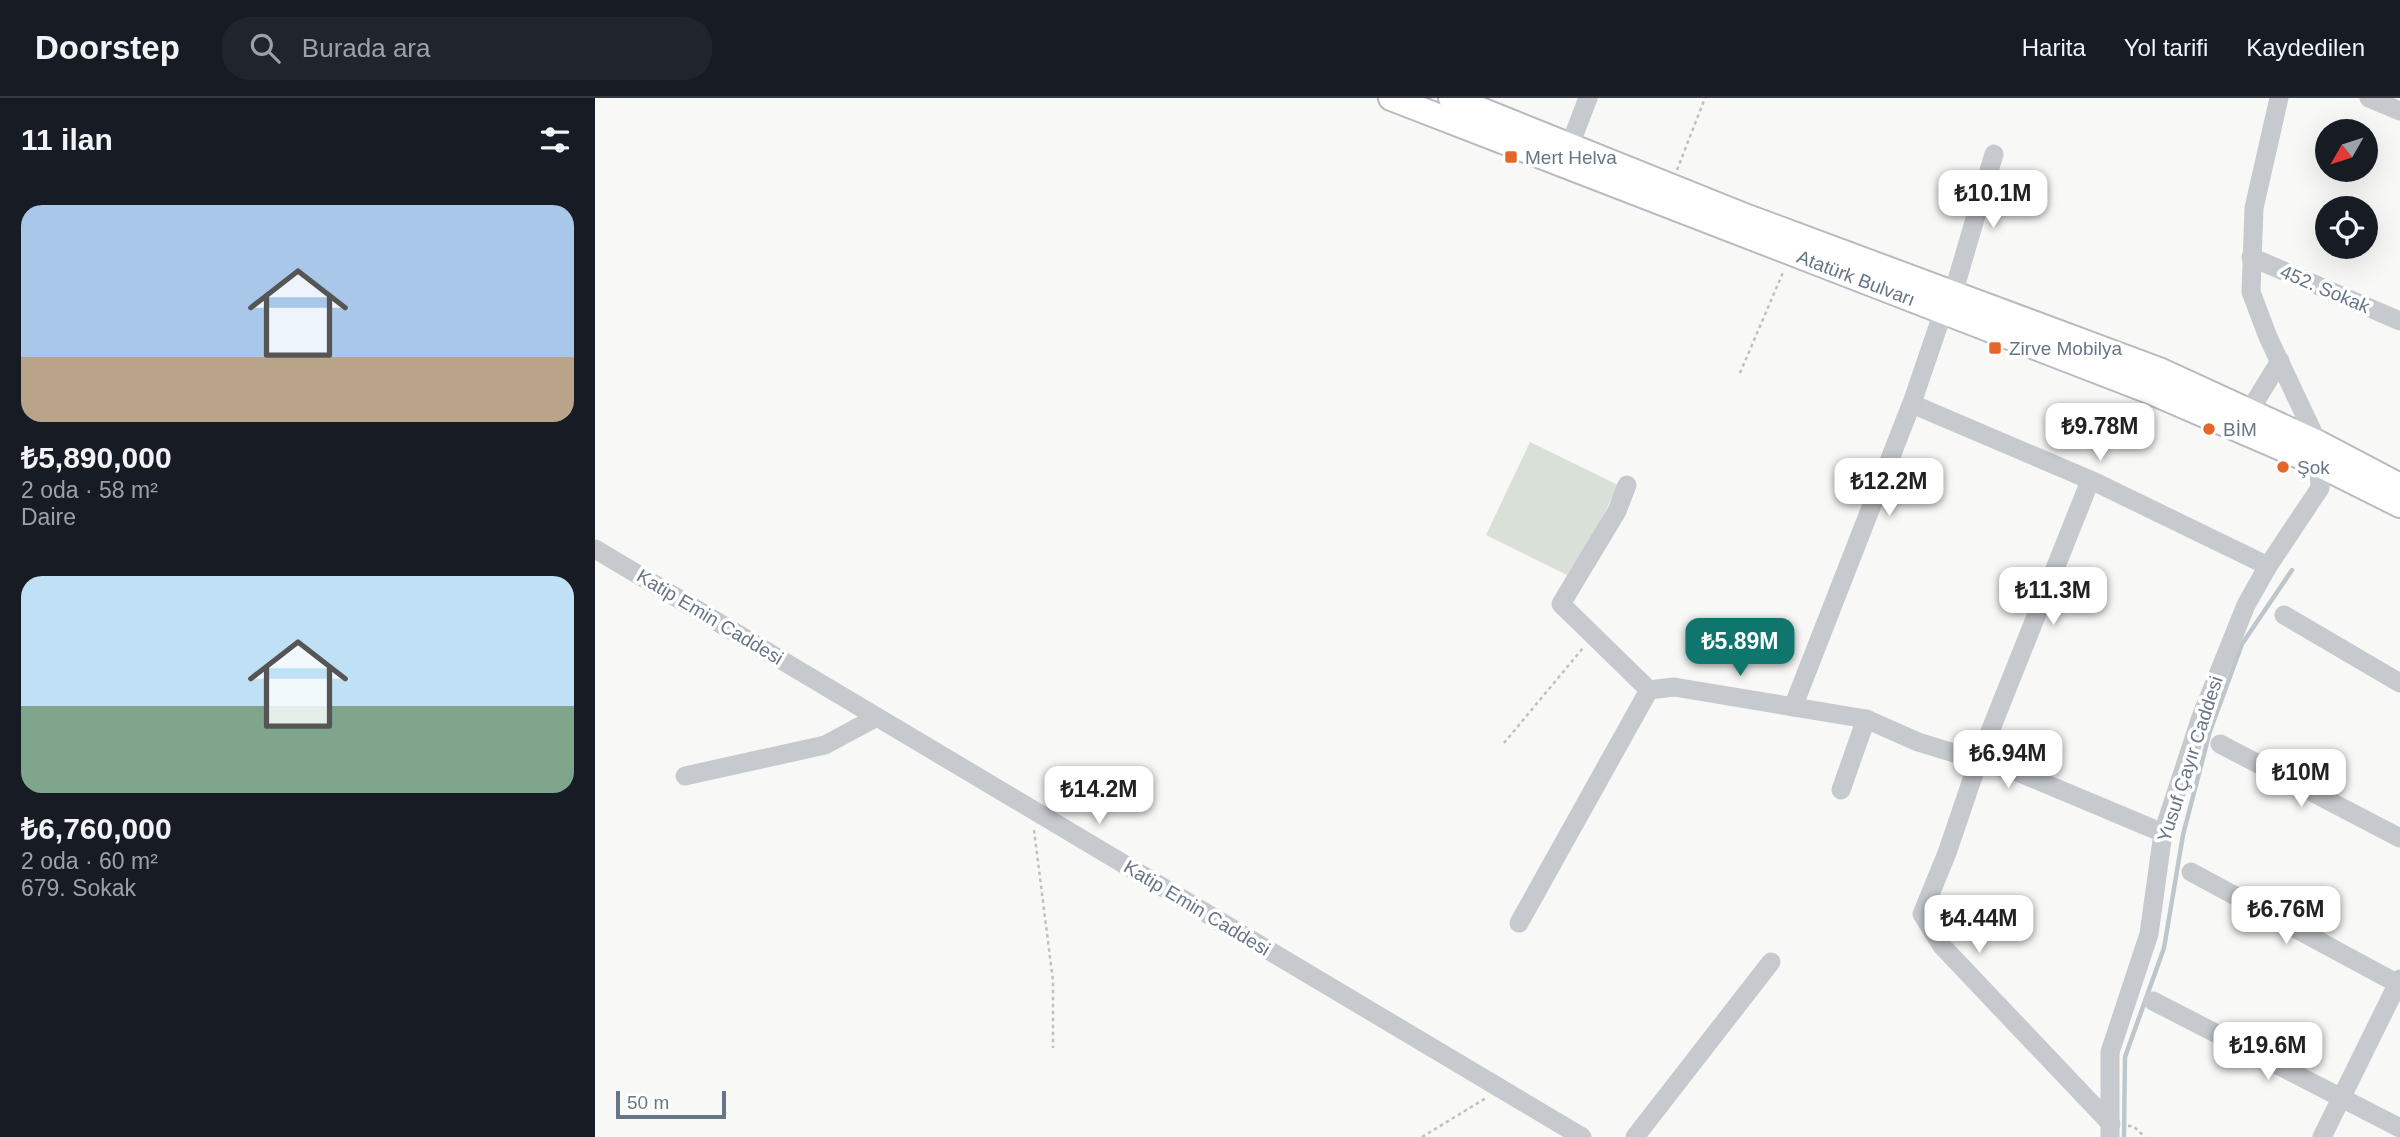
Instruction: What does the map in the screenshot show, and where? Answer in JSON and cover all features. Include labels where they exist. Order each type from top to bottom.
[{"type":"main road","name":"Atatürk Bulvarı","points":[[1391,98],[1792,253],[2159,370],[2244,420],[2318,454]]},
{"type":"main road","name":"Atatürk Bulvarı","points":[[1451,98],[1671,186],[1948,303]]},
{"type":"main road","points":[[2318,454],[2400,486]]},
{"type":"main road","points":[[2318,454],[2400,505]]},
{"type":"street","points":[[1570,145],[1588,98]]},
{"type":"street","points":[[2279,98],[2255,208],[2251,292],[2318,454]]},
{"type":"street","points":[[2369,98],[2400,111]]},
{"type":"street","points":[[1793,707],[1912,404],[1948,303],[1994,153]]},
{"type":"street","name":"452. Sokak","points":[[2251,257],[2398,315]]},
{"type":"street","points":[[2244,420],[2280,361]]},
{"type":"street","points":[[1912,404],[2090,481],[2268,566]]},
{"type":"street","name":"Yusuf Çayır Caddesi","points":[[2111,1130],[2110,1052],[2149,933],[2163,833],[2221,665],[2246,605],[2268,566],[2320,488],[2318,454]]},
{"type":"street","points":[[2090,481],[1979,759],[1947,853],[1928,893],[1922,914],[1926,925],[1942,946],[2111,1130]]},
{"type":"street","points":[[1627,485],[1617,511],[1561,604],[1649,690]]},
{"type":"street","name":"Katip Emin Caddesi","points":[[595,549],[1582,1137]]},
{"type":"street","points":[[2284,615],[2400,683]]},
{"type":"street","points":[[1649,690],[1674,687],[1865,719],[1918,742],[1979,759],[2163,833]]},
{"type":"street","points":[[1519,923],[1649,690]]},
{"type":"street","points":[[685,776],[825,745],[877,717]]},
{"type":"street","points":[[1841,790],[1865,719]]},
{"type":"street","points":[[2220,744],[2400,838]]},
{"type":"street","points":[[2192,872],[2399,982],[2322,1137]]},
{"type":"street","points":[[1635,1137],[1771,962]]},
{"type":"street","points":[[2153,1001],[2400,1128]]},
{"type":"path","points":[[1671,186],[1705,98]]},
{"type":"path","points":[[1739,373],[1792,253]]},
{"type":"path","points":[[1504,743],[1594,634]]},
{"type":"path","points":[[1031,809],[1053,981],[1053,1048]]},
{"type":"path","points":[[1422,1137],[1501,1089]]},
{"type":"path","points":[[2131,1126],[2145,1137]]},
{"type":"shaded area","points":[[1530,442],[1618,485],[1573,578],[1486,535]]},
{"type":"waterway","points":[[2124,1137],[2125,1057],[2164,948],[2183,835],[2210,731],[2242,644],[2292,570]]},
{"type":"place","name":"Mert Helva","points":[[1511,157]]},
{"type":"place","name":"Zirve Mobilya","points":[[1995,348]]},
{"type":"place","name":"BİM","points":[[2209,429]]},
{"type":"place","name":"Şok","points":[[2283,467]]}]
